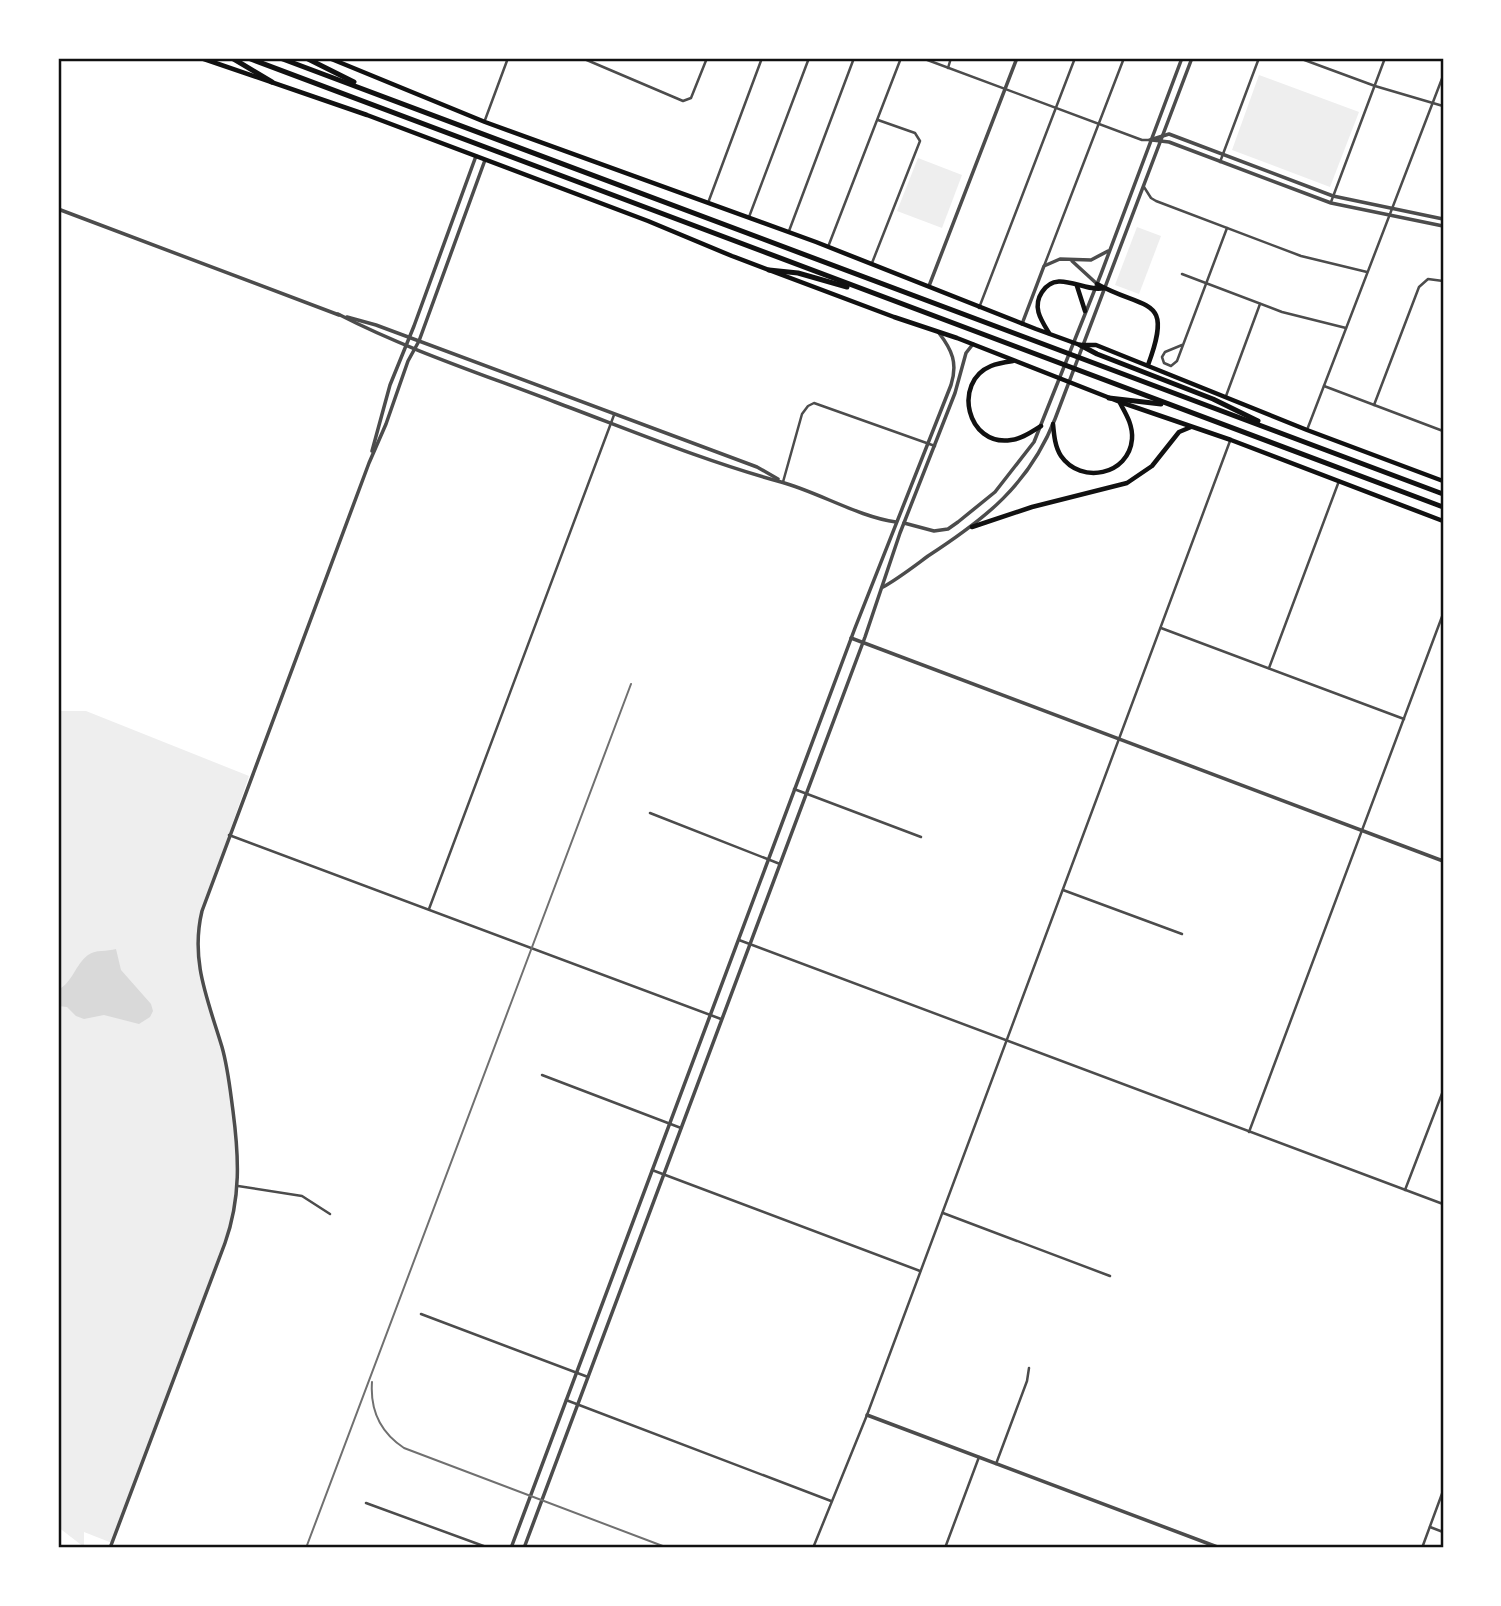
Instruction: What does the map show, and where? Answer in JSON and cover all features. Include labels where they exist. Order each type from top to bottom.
[{"type":"highway","points":[[232,58],[272,82]]},
{"type":"highway","points":[[248,58],[1443,507]]},
{"type":"highway","points":[[280,58],[1443,494]]},
{"type":"highway","points":[[306,58],[379,95]]},
{"type":"highway","points":[[769,270],[798,273],[868,291]]},
{"type":"highway","points":[[1080,345],[1213,399],[1283,433]]},
{"type":"highway","points":[[1109,397],[1178,408]]},
{"type":"main road","points":[[201,58],[476,156],[769,270],[1443,521]]},
{"type":"main road","points":[[329,58],[485,121],[872,263],[1022,324],[1080,345],[1096,345],[1307,430],[1443,481]]},
{"type":"main road","points":[[1049,334],[1038,311],[1040,294],[1048,285],[1056,281],[1094,291],[1105,288]]},
{"type":"main road","points":[[1097,284],[1147,305],[1156,315],[1159,331],[1148,365]]},
{"type":"main road","points":[[1077,285],[1085,311]]},
{"type":"main road","points":[[1014,361],[991,366],[975,379],[967,400],[972,420],[983,433],[1000,440],[1017,439],[1041,426]]},
{"type":"main road","points":[[1053,424],[1057,450],[1065,461],[1085,473],[1105,472],[1123,461],[1131,444],[1131,426],[1120,402]]},
{"type":"main road","points":[[972,527],[1024,509],[1127,483],[1152,466],[1179,432],[1193,427]]},
{"type":"street","points":[[485,121],[508,58]]},
{"type":"street","points":[[582,58],[684,101],[691,98],[707,58]]},
{"type":"street","points":[[708,203],[762,58]]},
{"type":"street","points":[[749,217],[809,58]]},
{"type":"street","points":[[789,232],[854,58]]},
{"type":"street","points":[[828,247],[901,58]]},
{"type":"street","points":[[922,58],[1142,140],[1171,135],[1333,196],[1443,219]]},
{"type":"street","points":[[948,68],[951,58]]},
{"type":"street","points":[[929,288],[1017,58]]},
{"type":"street","points":[[979,307],[1075,58]]},
{"type":"street","points":[[1022,324],[1124,58]]},
{"type":"street","points":[[338,314],[414,349],[753,475],[783,482],[897,522],[939,531],[965,518],[982,504],[1012,473],[1030,448],[1097,284],[1182,58]]},
{"type":"street","points":[[883,587],[993,510],[1016,485],[1036,457],[1053,424],[1192,58]]},
{"type":"street","points":[[1220,162],[1259,58]]},
{"type":"street","points":[[1299,58],[1375,86],[1443,106]]},
{"type":"street","points":[[1319,65],[1322,58]]},
{"type":"street","points":[[1331,203],[1385,58]]},
{"type":"street","points":[[1307,430],[1443,76]]},
{"type":"street","points":[[872,263],[920,141],[915,133],[878,120]]},
{"type":"street","points":[[1162,138],[1331,203],[1443,226]]},
{"type":"street","points":[[369,463],[390,385],[410,338],[476,156]]},
{"type":"street","points":[[110,1548],[230,1229],[238,1186],[239,1157],[226,1065],[208,1008],[199,962],[200,919],[229,835],[369,463],[419,341],[485,160]]},
{"type":"street","points":[[1143,187],[1154,200],[1227,228],[1301,256],[1367,272]]},
{"type":"street","points":[[58,209],[338,314],[615,413],[757,467],[783,482]]},
{"type":"street","points":[[1182,345],[1165,352],[1162,357],[1164,363],[1174,364],[1182,345],[1227,228]]},
{"type":"street","points":[[1044,266],[1060,259],[1091,260],[1108,251]]},
{"type":"street","points":[[1072,261],[1097,284]]},
{"type":"street","points":[[1182,274],[1261,304],[1346,328]]},
{"type":"street","points":[[1374,405],[1419,287],[1428,279],[1443,281]]},
{"type":"street","points":[[1226,396],[1261,304]]},
{"type":"street","points":[[511,1548],[851,638],[929,444],[955,370],[952,353],[939,333]]},
{"type":"street","points":[[524,1548],[863,643],[966,354],[973,344]]},
{"type":"street","points":[[1324,386],[1443,431]]},
{"type":"street","points":[[783,482],[803,414],[808,406],[814,403],[935,446]]},
{"type":"street","points":[[429,909],[615,413]]},
{"type":"street","points":[[813,1548],[867,1415],[1231,440]]},
{"type":"street","points":[[1269,668],[1339,481]]},
{"type":"street","points":[[1249,1132],[1443,614]]},
{"type":"street","points":[[1161,628],[1404,719]]},
{"type":"street","points":[[851,638],[1443,860]]},
{"type":"street","points":[[820,721],[832,726]]},
{"type":"street","points":[[794,789],[921,837]]},
{"type":"street","points":[[650,813],[780,864]]},
{"type":"street","points":[[229,835],[722,1019]]},
{"type":"street","points":[[1063,890],[1182,934]]},
{"type":"street","points":[[738,940],[1443,1204]]},
{"type":"street","points":[[542,1075],[681,1128]]},
{"type":"street","points":[[1405,1190],[1443,1091]]},
{"type":"street","points":[[652,1170],[920,1271]]},
{"type":"street","points":[[238,1186],[302,1196],[330,1214]]},
{"type":"street","points":[[943,1212],[1110,1276]]},
{"type":"street","points":[[421,1314],[588,1377]]},
{"type":"street","points":[[996,1464],[1027,1381],[1029,1368]]},
{"type":"street","points":[[566,1400],[831,1501]]},
{"type":"street","points":[[867,1415],[1220,1548]]},
{"type":"street","points":[[945,1548],[979,1457]]},
{"type":"street","points":[[1422,1548],[1443,1491]]},
{"type":"street","points":[[366,1503],[489,1548]]},
{"type":"street","points":[[1430,1527],[1443,1532]]},
{"type":"shaded area","points":[[1259,75],[1359,112],[1330,187],[1232,150]]},
{"type":"shaded area","points":[[918,158],[962,175],[942,228],[897,211]]},
{"type":"shaded area","points":[[1137,227],[1161,236],[1139,294],[1115,285]]},
{"type":"shaded area","points":[[58,711],[86,711],[249,776],[202,911],[199,927],[199,962],[226,1065],[238,1157],[233,1216],[112,1543],[84,1532],[84,1547],[58,1527]]},
{"type":"shaded area","points":[[116,949],[121,970],[151,1004],[153,1011],[150,1017],[139,1024],[104,1015],[84,1019],[76,1016],[67,1007],[58,1006],[58,990],[67,983],[88,955]]},
{"type":"railway","points":[[306,1548],[631,684]]},
{"type":"railway","points":[[372,1382],[373,1402],[379,1420],[389,1435],[404,1448],[668,1548]]}]
